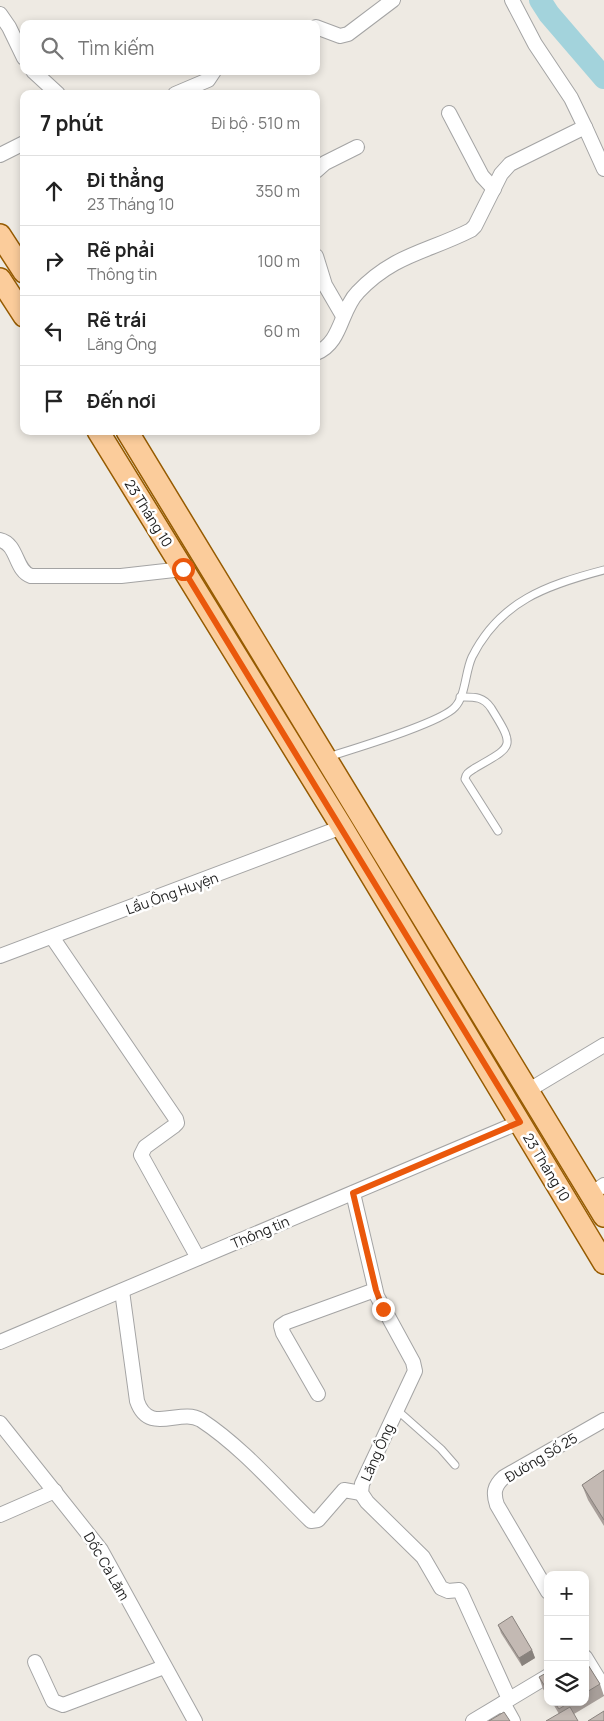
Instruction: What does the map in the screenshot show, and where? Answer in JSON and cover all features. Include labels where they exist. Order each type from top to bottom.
[{"type":"main road","points":[[0,235],[20,266]]},
{"type":"main road","points":[[0,279],[20,310]]},
{"type":"main road","name":"23 Tháng 10","points":[[100,435],[342,827],[604,1263]]},
{"type":"main road","points":[[113,455],[134,435]]},
{"type":"main road","name":"23 Tháng 10","points":[[134,435],[327,758],[529,1090],[597,1190],[604,1216]]},
{"type":"street","points":[[320,28],[340,36],[348,34],[393,0]]},
{"type":"street","points":[[512,0],[535,44],[571,98],[604,169]]},
{"type":"street","points":[[0,14],[9,27],[20,50]]},
{"type":"street","points":[[37,75],[54,90]]},
{"type":"street","points":[[184,90],[208,80],[211,75]]},
{"type":"street","points":[[449,113],[482,176],[494,189]]},
{"type":"street","points":[[320,350],[331,342],[357,292],[388,266],[471,230],[510,164],[585,127]]},
{"type":"street","points":[[0,155],[20,145]]},
{"type":"street","points":[[320,167],[357,147]]},
{"type":"street","points":[[320,269],[325,285],[343,316]]},
{"type":"street","points":[[0,540],[8,543],[25,573],[31,576],[120,576],[183,569]]},
{"type":"street","name":"Lầu Ông Huyện","points":[[0,955],[52,938],[342,827]]},
{"type":"street","points":[[52,938],[176,1119],[177,1123],[144,1147],[141,1155],[198,1258]]},
{"type":"street","points":[[529,1090],[604,1046]]},
{"type":"street","name":"Thông tin","points":[[0,1342],[520,1122]]},
{"type":"street","name":"Lăng Ông","points":[[353,1193],[376,1290],[383,1309],[415,1367],[414,1374],[362,1484],[361,1494],[423,1558],[441,1588],[448,1591],[459,1590],[506,1701]]},
{"type":"street","points":[[318,1394],[283,1333],[281,1326],[287,1322],[376,1290]]},
{"type":"street","points":[[122,1291],[138,1401],[144,1413],[158,1421],[186,1416],[201,1420],[244,1456],[311,1522],[318,1520],[344,1490],[361,1494]]},
{"type":"street","name":"Đường Số 25","points":[[544,1585],[497,1505],[494,1494],[495,1487],[504,1478],[604,1420]]},
{"type":"street","name":"Dốc Cà Lăm","points":[[0,1423],[101,1550],[195,1721]]},
{"type":"street","points":[[0,1515],[55,1491]]},
{"type":"street","points":[[588,1661],[604,1688]]},
{"type":"street","points":[[35,1662],[52,1700],[63,1705],[164,1666]]},
{"type":"street","points":[[473,1721],[544,1678]]},
{"type":"street","points":[[506,1701],[514,1721]]},
{"type":"lane","points":[[327,758],[444,714],[455,706],[460,697],[472,658],[482,639],[502,615],[538,592],[604,570]]},
{"type":"lane","points":[[460,697],[476,697],[484,700],[508,736],[505,750],[468,773],[465,779],[498,831]]},
{"type":"lane","points":[[396,1410],[441,1449],[455,1465]]},
{"type":"building","points":[[604,1470],[604,1520],[582,1485]]},
{"type":"building","points":[[512,1616],[532,1650],[519,1658],[498,1625]]},
{"type":"building","points":[[589,1666],[600,1684],[589,1691]]},
{"type":"building","points":[[544,1674],[544,1685],[539,1677]]},
{"type":"building","points":[[570,1707],[578,1721],[546,1721]]},
{"type":"building","points":[[604,1711],[604,1721],[588,1721]]},
{"type":"building","points":[[504,1712],[510,1721],[489,1721]]},
{"type":"waterway","points":[[540,0],[549,14],[604,78]]},
{"type":"route","points":[[183,569],[342,827],[520,1122],[353,1193],[377,1296],[383,1309]]}]
